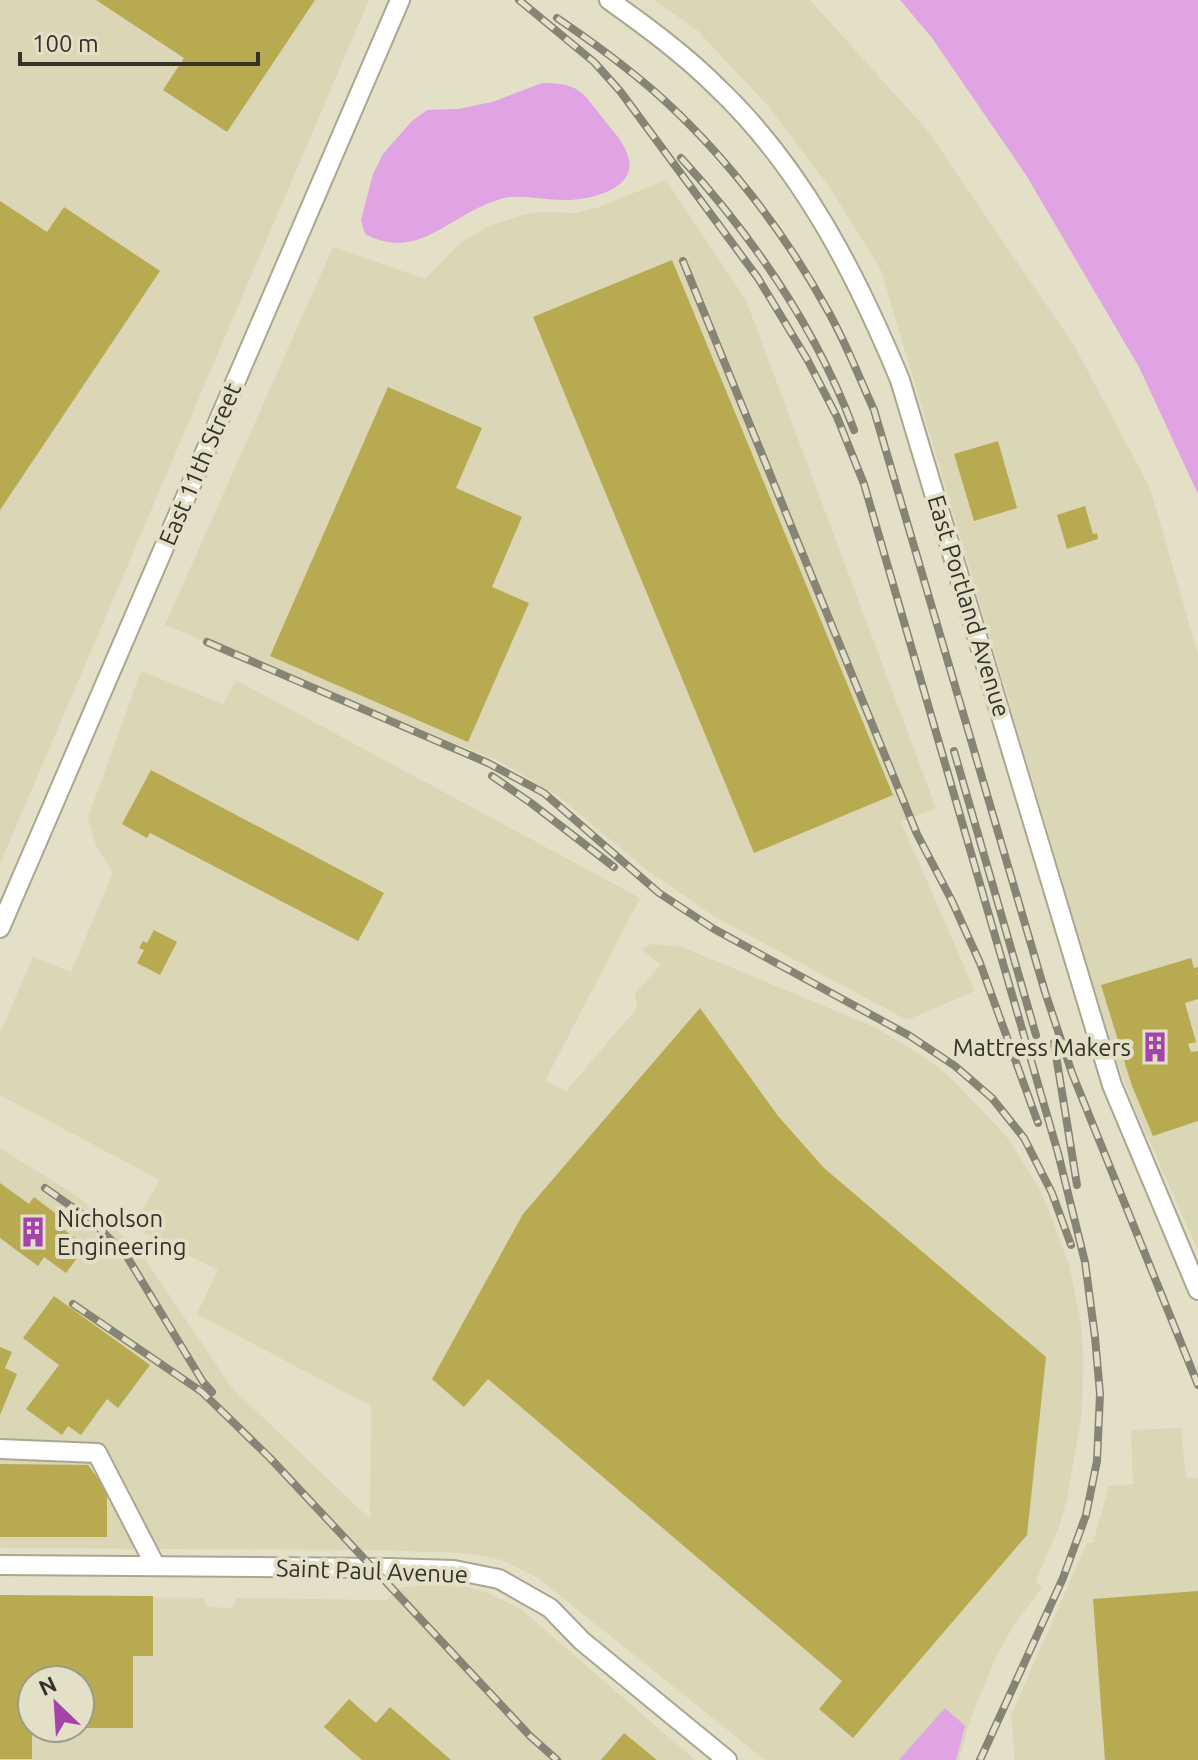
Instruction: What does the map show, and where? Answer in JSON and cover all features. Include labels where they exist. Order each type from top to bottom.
[{"type":"street","name":"East 11th Street","points":[[0,928],[400,0]]},
{"type":"street","name":"East Portland Avenue","points":[[609,0],[686,59],[750,121],[807,197],[864,295],[900,380],[1112,1085],[1198,1290]]},
{"type":"street","points":[[0,1449],[97,1453],[155,1565]]},
{"type":"street","name":"Saint Paul Avenue","points":[[0,1565],[454,1570],[499,1579],[550,1608],[582,1641],[727,1760]]},
{"type":"shaded area","points":[[0,0],[369,0],[0,864]]},
{"type":"shaded area","points":[[654,0],[810,0],[927,130],[1075,347],[1150,488],[1198,655],[1198,1251],[1132,1102],[1111,1044],[881,270],[828,185],[767,105],[698,31]]},
{"type":"shaded area","points":[[900,0],[1198,0],[1198,494],[1139,367],[1026,175],[932,38]]},
{"type":"shaded area","points":[[542,83],[565,85],[580,91],[619,139],[629,163],[628,173],[615,188],[582,199],[503,198],[475,209],[430,234],[400,243],[365,234],[361,220],[373,174],[383,154],[411,122],[427,110],[458,109],[492,102]]},
{"type":"shaded area","points":[[666,180],[746,300],[936,808],[901,822],[975,991],[907,1020],[715,917],[648,871],[558,796],[499,761],[165,625],[333,247],[425,279],[460,243],[489,226],[540,212],[576,213]]},
{"type":"shaded area","points":[[141,671],[223,704],[236,680],[640,898],[545,1081],[566,1091],[637,1008],[635,993],[661,965],[641,949],[652,944],[682,947],[877,1028],[950,1077],[1006,1136],[1037,1184],[1069,1265],[1081,1324],[1082,1413],[1067,1498],[1059,1527],[1036,1581],[1042,1587],[1012,1628],[996,1657],[970,1720],[959,1760],[765,1760],[538,1578],[502,1560],[484,1556],[371,1550],[0,1548],[0,1148],[80,1198],[141,1253],[232,1388],[370,1519],[371,1406],[197,1314],[218,1270],[132,1227],[160,1180],[0,1095],[0,1033],[33,957],[71,972],[113,873],[96,846],[88,818]]},
{"type":"shaded area","points":[[1181,1428],[1186,1478],[1198,1478],[1198,1760],[1015,1760],[1011,1715],[1087,1543],[1093,1543],[1109,1486],[1133,1484],[1131,1430]]},
{"type":"shaded area","points":[[433,1584],[486,1592],[521,1609],[695,1760],[0,1760],[0,1596],[203,1598],[208,1607],[232,1608],[236,1598],[386,1600],[399,1588]]},
{"type":"shaded area","points":[[945,1708],[965,1726],[956,1760],[899,1760]]},
{"type":"building","points":[[96,0],[315,0],[227,132],[163,90],[184,58]]},
{"type":"building","points":[[0,201],[47,232],[64,207],[160,271],[0,510]]},
{"type":"building","points":[[672,260],[893,795],[754,853],[533,317]]},
{"type":"building","points":[[388,387],[482,428],[456,488],[522,517],[492,587],[529,603],[468,742],[270,656]]},
{"type":"building","points":[[998,441],[1017,508],[974,521],[954,454]]},
{"type":"building","points":[[1085,506],[1093,534],[1097,533],[1098,539],[1067,549],[1057,515]]},
{"type":"building","points":[[151,770],[384,893],[358,941],[150,833],[147,838],[122,824]]},
{"type":"building","points":[[154,930],[177,942],[160,975],[137,963],[144,950],[139,948],[143,941],[147,943]]},
{"type":"building","name":"Mattress Makers","points":[[1191,958],[1194,968],[1198,967],[1198,999],[1185,1003],[1196,1042],[1188,1044],[1191,1052],[1198,1051],[1198,1121],[1153,1136],[1132,1086],[1101,985]]},
{"type":"building","points":[[700,1008],[778,1116],[824,1168],[1046,1357],[1027,1535],[853,1738],[819,1709],[842,1681],[488,1379],[464,1407],[432,1379],[523,1214]]},
{"type":"building","name":"Nicholson Engineering","points":[[0,1183],[29,1204],[34,1197],[63,1219],[59,1226],[86,1246],[66,1273],[44,1257],[38,1266],[0,1238]]},
{"type":"building","points":[[54,1296],[150,1365],[118,1408],[107,1399],[81,1435],[68,1426],[62,1435],[26,1409],[59,1365],[23,1338]]},
{"type":"building","points":[[0,1347],[12,1352],[5,1368],[17,1374],[0,1415]]},
{"type":"building","points":[[0,1464],[88,1465],[107,1491],[107,1537],[0,1537]]},
{"type":"building","points":[[1198,1591],[1198,1760],[1105,1760],[1093,1599]]},
{"type":"building","points":[[0,1595],[153,1596],[153,1656],[133,1656],[133,1728],[96,1728],[96,1664],[16,1664],[16,1744],[32,1744],[32,1759],[0,1759]]},
{"type":"building","points":[[349,1699],[376,1723],[390,1707],[451,1760],[362,1760],[324,1727]]},
{"type":"building","points":[[624,1733],[657,1760],[601,1760]]},
{"type":"railway","points":[[519,0],[594,62],[620,91],[758,278],[807,359],[837,417],[864,484],[1058,1153],[1085,1262],[1095,1337],[1100,1394],[1097,1461],[1086,1515],[1063,1578],[980,1760]]},
{"type":"railway","points":[[557,18],[655,92],[705,140],[792,251],[847,348],[874,410],[1045,992],[1072,1073],[1198,1385]]},
{"type":"railway","points":[[681,158],[708,188],[781,286],[821,356],[854,430]]},
{"type":"railway","points":[[683,261],[917,834],[980,963],[1038,1123]]},
{"type":"railway","points":[[207,642],[488,763],[544,793],[659,893],[714,929],[910,1036],[955,1066],[992,1098],[1024,1138],[1052,1193],[1071,1245]]},
{"type":"railway","points":[[954,751],[1036,1035]]},
{"type":"railway","points":[[492,776],[614,867]]},
{"type":"railway","points":[[1054,1043],[1077,1185]]},
{"type":"railway","points":[[45,1188],[92,1221],[126,1255],[212,1392]]},
{"type":"railway","points":[[73,1304],[202,1392],[270,1458],[530,1736],[557,1760]]},
{"type":"place","name":"Mattress Makers","points":[[1155,1047]]},
{"type":"place","name":"Nicholson Engineering","points":[[33,1232]]}]
